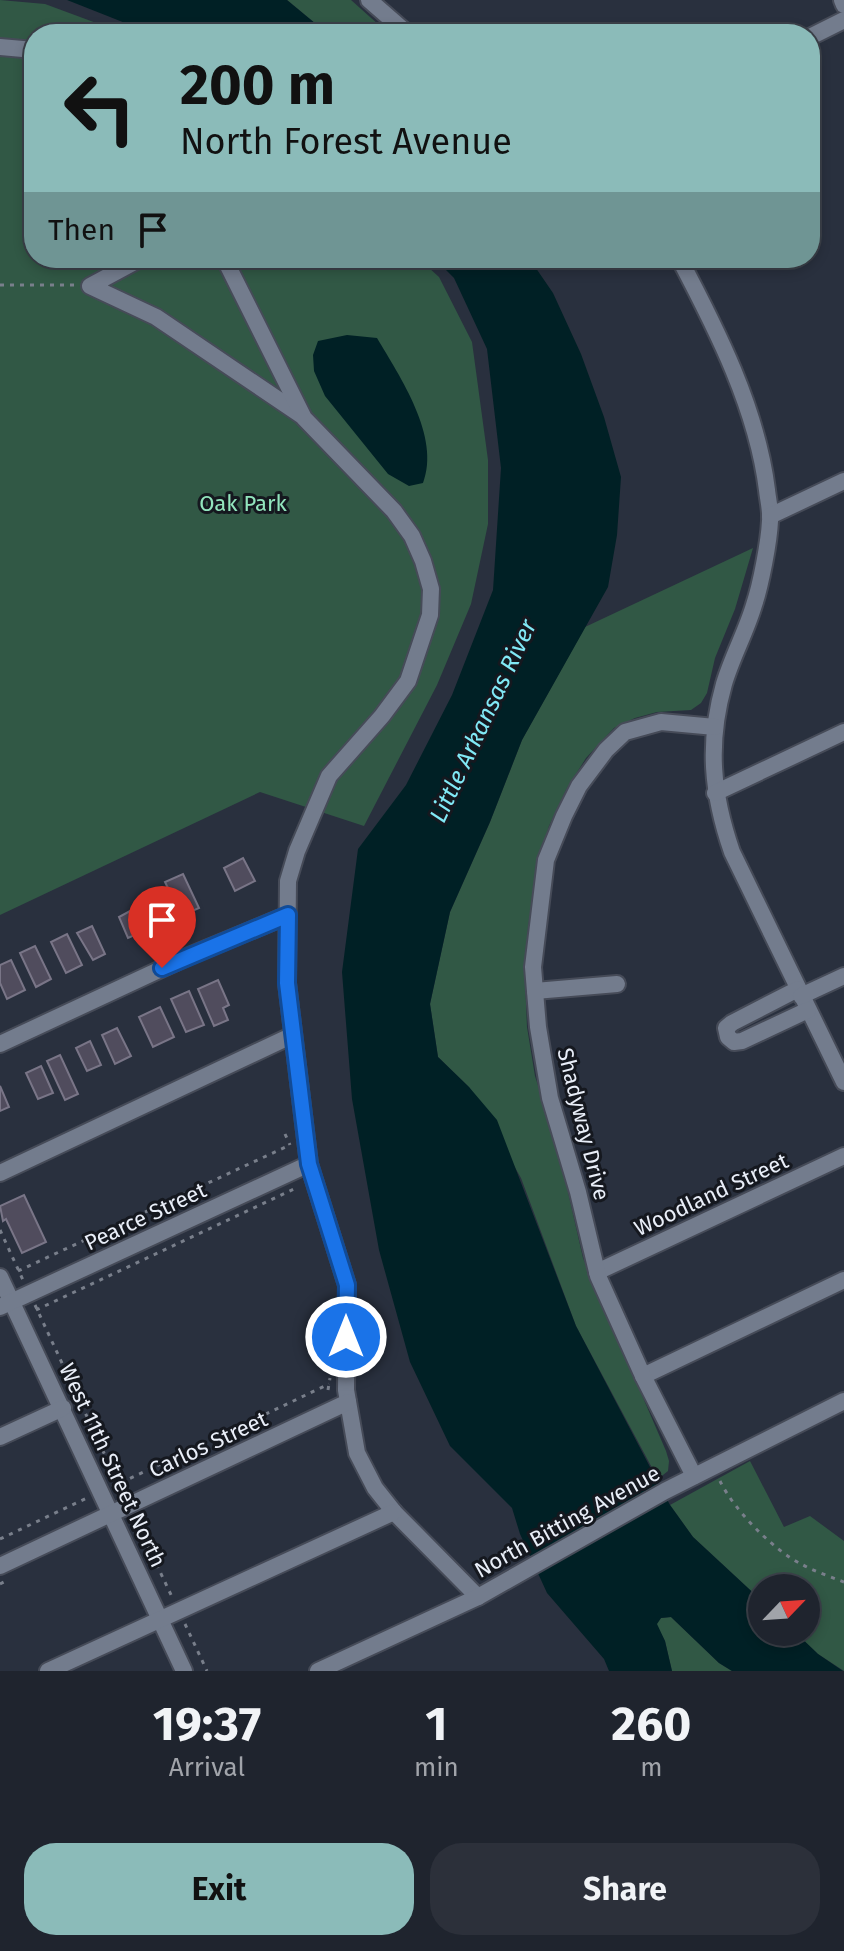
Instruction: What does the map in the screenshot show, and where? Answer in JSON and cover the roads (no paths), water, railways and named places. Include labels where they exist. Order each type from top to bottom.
[{"type":"street","points":[[369,0],[397,24]]},
{"type":"street","points":[[820,32],[844,20]]},
{"type":"street","points":[[0,47],[24,49]]},
{"type":"street","points":[[123,268],[90,286],[156,317],[304,418],[394,511],[412,536],[431,589],[430,615],[408,681],[329,776],[312,811],[288,881],[287,983],[304,1166],[347,1285],[348,1402],[357,1453],[375,1488],[394,1512],[478,1597]]},
{"type":"street","points":[[229,268],[304,418]]},
{"type":"street","points":[[684,268],[730,365],[749,415],[763,460],[770,516],[755,603],[724,684],[715,727],[715,793],[732,852],[844,1082]]},
{"type":"street","points":[[770,516],[844,481]]},
{"type":"street","name":"Shadyway Drive","points":[[694,1476],[643,1376],[597,1272],[578,1192],[550,1098],[533,967],[546,860],[579,786],[606,750],[625,732],[661,722],[715,727]]},
{"type":"street","points":[[715,793],[844,732]]},
{"type":"street","points":[[0,1044],[189,956],[288,915]]},
{"type":"street","points":[[802,998],[844,976]]},
{"type":"street","points":[[535,991],[617,984]]},
{"type":"street","points":[[0,1173],[293,1035]]},
{"type":"street","name":"Woodland Street","points":[[597,1272],[844,1156]]},
{"type":"street","name":"Pearce Street","points":[[10,1309],[33,1301],[304,1166]]},
{"type":"street","name":"West 11th Street North","points":[[0,1278],[10,1309],[63,1408],[184,1671]]},
{"type":"street","points":[[643,1376],[844,1280]]},
{"type":"street","name":"Carlos Street","points":[[0,1566],[348,1402]]},
{"type":"street","name":"North Bitting Avenue","points":[[318,1671],[478,1597],[665,1491],[841,1404]]},
{"type":"street","points":[[0,1437],[63,1408]]},
{"type":"street","points":[[48,1671],[394,1512]]},
{"type":"water","points":[[67,0],[287,0],[316,24],[128,24]]},
{"type":"water","name":"Little Arkansas River","points":[[444,268],[536,268],[553,293],[581,354],[604,417],[621,477],[617,535],[608,587],[522,740],[450,912],[430,1004],[438,1057],[497,1120],[576,1326],[670,1505],[693,1537],[748,1588],[748,1646],[810,1646],[843,1671],[732,1671],[719,1663],[671,1617],[661,1618],[657,1624],[665,1641],[672,1671],[609,1671],[604,1659],[547,1593],[520,1534],[512,1508],[450,1446],[410,1362],[379,1250],[352,1099],[342,972],[358,849],[406,785],[452,695],[493,590],[501,468],[487,349],[454,278]]},
{"type":"water","points":[[347,335],[377,338],[406,389],[427,446],[423,483],[409,486],[388,474],[325,396],[314,371],[313,355],[318,341]]},
{"type":"park label","name":"Oak Park","points":[[243,503]]}]
